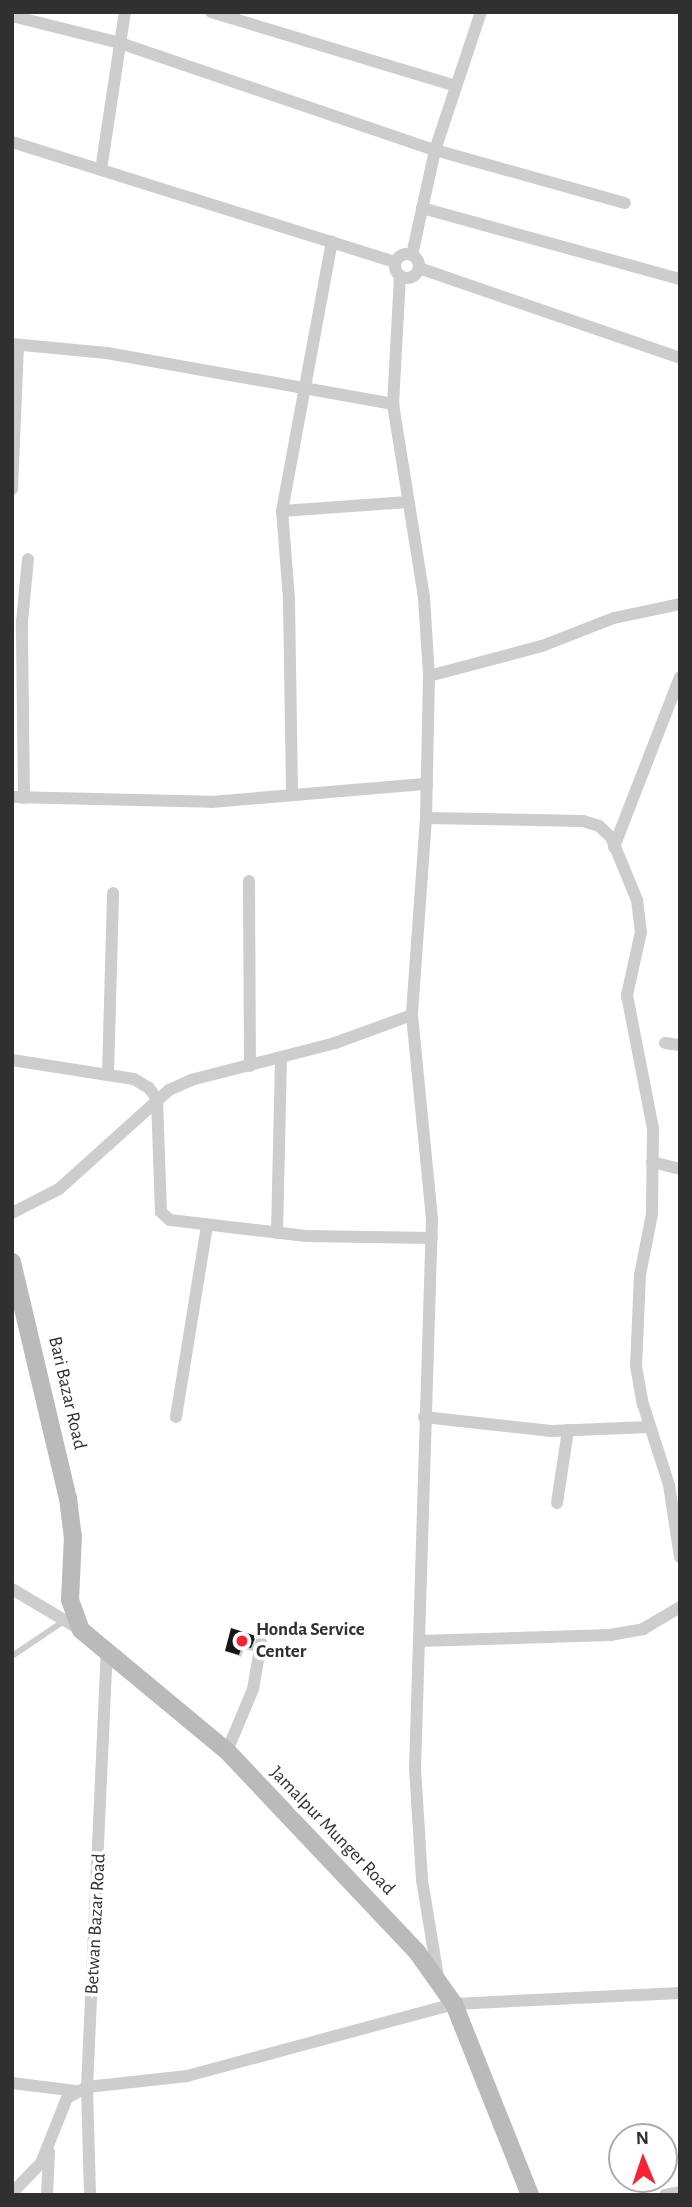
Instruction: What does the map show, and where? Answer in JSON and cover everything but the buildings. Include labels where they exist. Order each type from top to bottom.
[{"type":"street","points":[[101,170],[125,12]]},
{"type":"street","points":[[211,12],[456,86]]},
{"type":"street","points":[[481,12],[435,150],[412,255],[419,268],[680,358]]},
{"type":"street","points":[[12,16],[120,43],[435,150],[625,203]]},
{"type":"street","points":[[12,142],[396,262]]},
{"type":"street","points":[[422,208],[680,279]]},
{"type":"street","points":[[292,792],[289,599],[282,511],[332,242]]},
{"type":"street","points":[[396,262],[402,255],[412,255]]},
{"type":"street","points":[[396,262],[400,276],[393,404],[424,598],[429,676],[426,818],[412,1015],[430,1168],[432,1238],[424,1417],[417,1825],[438,1979]]},
{"type":"street","points":[[400,276],[412,277],[419,268]]},
{"type":"street","points":[[12,489],[15,344],[107,353],[303,391],[393,404]]},
{"type":"street","points":[[282,511],[408,502]]},
{"type":"street","points":[[27,559],[22,622],[18,798],[211,802],[292,792],[427,783]]},
{"type":"street","points":[[429,676],[529,650],[614,618],[680,604]]},
{"type":"street","points":[[614,847],[680,677]]},
{"type":"street","points":[[426,818],[583,821],[606,830],[639,915],[641,932],[627,995],[650,1102],[652,1214],[635,1318],[636,1366],[649,1427],[669,1485],[680,1557]]},
{"type":"street","points":[[248,881],[250,1066]]},
{"type":"street","points":[[108,1074],[113,893]]},
{"type":"street","points":[[12,1213],[59,1189],[157,1099],[191,1080],[281,1058],[412,1015]]},
{"type":"street","points":[[665,1043],[680,1045]]},
{"type":"street","points":[[277,1233],[281,1058]]},
{"type":"street","points":[[12,1060],[108,1074],[142,1083],[157,1099],[162,1215],[207,1225],[277,1233],[432,1238]]},
{"type":"street","points":[[652,1162],[680,1169]]},
{"type":"street","points":[[176,1417],[207,1225]]},
{"type":"street","name":"Bari Bazar Road","points":[[12,1262],[50,1410],[73,1536],[70,1600],[81,1630]]},
{"type":"street","points":[[424,1417],[515,1429],[649,1427]]},
{"type":"street","points":[[557,1503],[568,1430]]},
{"type":"street","points":[[12,1589],[81,1630]]},
{"type":"street","points":[[419,1641],[610,1635],[643,1629],[680,1607]]},
{"type":"street","name":"Jamalpur Munger Road","points":[[81,1630],[227,1751],[438,1979],[454,2004],[530,2195]]},
{"type":"street","points":[[227,1751],[253,1689],[261,1643]]},
{"type":"street","name":"Betwan Bazar Road","points":[[90,2195],[81,2089],[107,1653]]},
{"type":"street","points":[[12,2083],[81,2089],[187,2076],[454,2004],[680,1993]]},
{"type":"street","points":[[12,2193],[41,2163],[59,2113],[81,2089]]},
{"type":"street","points":[[47,2195],[49,2145]]},
{"type":"street","points":[[665,2195],[680,2192]]},
{"type":"lane","points":[[12,1656],[64,1621]]},
{"type":"place","name":"Honda Service Center","points":[[242,1641]]}]
